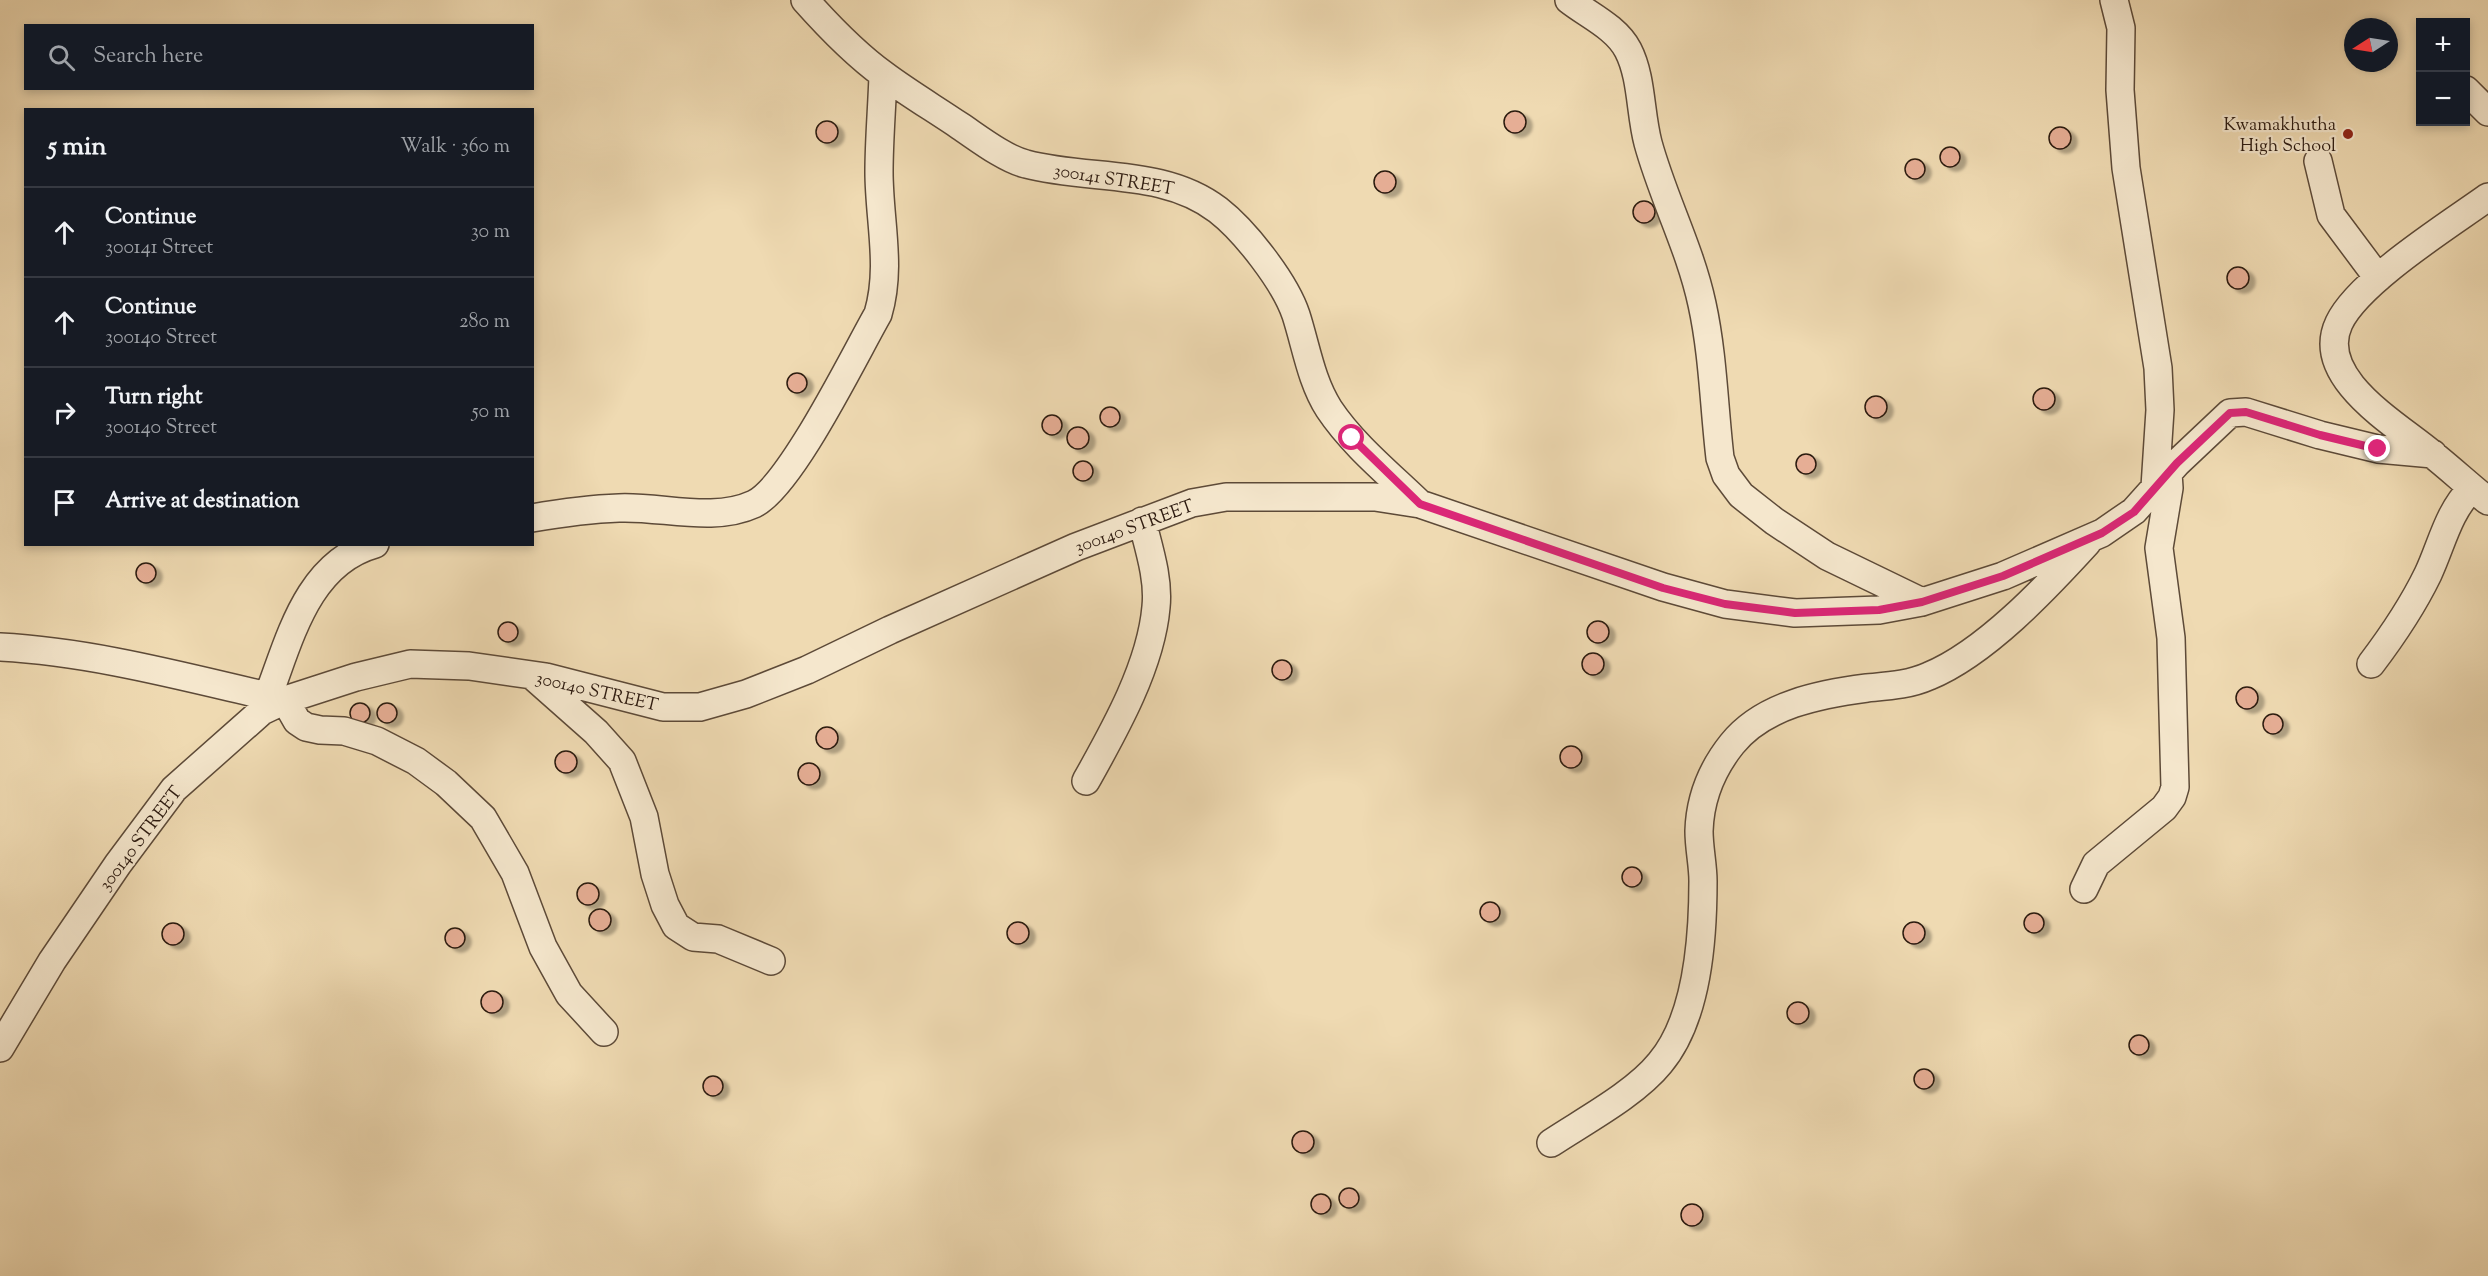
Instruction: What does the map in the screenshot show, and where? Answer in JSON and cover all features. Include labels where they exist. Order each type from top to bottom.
[{"type":"street","name":"300141 STREET","points":[[805,0],[852,48],[883,75],[986,143],[1023,164],[1061,171],[1129,178],[1177,187],[1218,210],[1256,249],[1280,280],[1295,312],[1311,369],[1328,408],[1352,438],[1420,504]]},
{"type":"street","points":[[1569,0],[1616,34],[1628,49],[1634,65],[1649,146],[1689,253],[1702,304],[1709,346],[1720,458],[1726,475],[1741,495],[1774,521],[1827,556],[1922,602]]},
{"type":"street","points":[[2084,889],[2096,864],[2164,808],[2172,797],[2175,787],[2171,638],[2158,548],[2169,488],[2161,480],[2158,368],[2126,168],[2120,90],[2121,28],[2114,0]]},
{"type":"street","points":[[534,518],[581,510],[620,508],[718,512],[740,509],[756,503],[793,465],[878,314],[884,293],[886,267],[879,171],[883,75]]},
{"type":"street","points":[[2470,94],[2488,112]]},
{"type":"street","points":[[2318,161],[2331,216],[2378,278]]},
{"type":"street","points":[[2371,664],[2405,618],[2429,572],[2453,512],[2480,495],[2433,454],[2361,398],[2341,371],[2338,362],[2333,344],[2338,324],[2350,306],[2378,278],[2488,197]]},
{"type":"street","name":"300140 STREET","points":[[0,1048],[52,961],[118,864],[174,789],[276,698],[356,677],[410,664],[469,666],[532,675],[663,707],[700,707],[747,694],[807,670],[890,630],[1076,547],[1192,503],[1226,497],[1375,497],[1420,504],[1663,588],[1725,604],[1795,613],[1879,610],[1922,602],[2003,576],[2092,537],[2134,512],[2161,480],[2230,413],[2246,412],[2320,435],[2378,449],[2433,454]]},
{"type":"street","points":[[1086,782],[1114,731],[1147,649],[1156,607],[1154,572],[1142,521]]},
{"type":"street","points":[[1551,1143],[1639,1084],[1661,1063],[1677,1036],[1694,988],[1702,935],[1703,878],[1699,831],[1704,796],[1715,769],[1733,743],[1752,724],[1802,701],[1836,692],[1905,684],[1950,667],[1979,647],[2057,577],[2092,537]]},
{"type":"street","points":[[276,698],[302,609],[313,588],[327,572],[346,558],[371,546]]},
{"type":"street","points":[[0,647],[29,649],[118,664],[276,698],[306,728],[344,731],[377,741],[416,761],[446,783],[483,818],[515,873],[543,947],[569,994],[604,1032]]},
{"type":"street","points":[[532,675],[597,732],[622,761],[644,817],[654,874],[665,905],[676,926],[693,937],[718,939],[771,961]]},
{"type":"building","points":[[1515,111],[1525,118],[1526,122],[1519,132],[1515,133],[1505,126],[1504,122],[1511,112]]},
{"type":"building","points":[[827,121],[837,128],[838,132],[831,142],[827,143],[817,136],[816,132],[823,122]]},
{"type":"building","points":[[2060,127],[2070,134],[2071,138],[2064,148],[2060,149],[2050,142],[2049,138],[2056,128]]},
{"type":"building","points":[[1946,147],[1954,147],[1960,153],[1960,161],[1954,167],[1946,167],[1940,161],[1940,153]]},
{"type":"building","points":[[1911,159],[1919,159],[1925,165],[1925,173],[1919,179],[1911,179],[1905,173],[1905,165]]},
{"type":"building","points":[[1385,171],[1395,178],[1396,182],[1389,192],[1385,193],[1375,186],[1374,182],[1381,172]]},
{"type":"building","points":[[1644,201],[1654,208],[1655,212],[1648,222],[1644,223],[1634,216],[1633,212],[1640,202]]},
{"type":"building","points":[[2238,267],[2248,274],[2249,278],[2242,288],[2238,289],[2228,282],[2227,278],[2234,268]]},
{"type":"building","points":[[793,373],[801,373],[807,379],[807,387],[801,393],[793,393],[787,387],[787,379]]},
{"type":"building","points":[[2044,388],[2054,395],[2055,399],[2048,409],[2044,410],[2034,403],[2033,399],[2040,389]]},
{"type":"building","points":[[1876,396],[1886,403],[1887,407],[1880,417],[1876,418],[1866,411],[1865,407],[1872,397]]},
{"type":"building","points":[[1106,407],[1114,407],[1120,413],[1120,421],[1114,427],[1106,427],[1100,421],[1100,413]]},
{"type":"building","points":[[1048,415],[1056,415],[1062,421],[1062,429],[1056,435],[1048,435],[1042,429],[1042,421]]},
{"type":"building","points":[[1078,427],[1088,434],[1089,438],[1082,448],[1078,449],[1068,442],[1067,438],[1074,428]]},
{"type":"building","points":[[1802,454],[1810,454],[1816,460],[1816,468],[1810,474],[1802,474],[1796,468],[1796,460]]},
{"type":"building","points":[[1079,461],[1087,461],[1093,467],[1093,475],[1087,481],[1079,481],[1073,475],[1073,467]]},
{"type":"building","points":[[142,563],[150,563],[156,569],[156,577],[150,583],[142,583],[136,577],[136,569]]},
{"type":"building","points":[[1598,621],[1608,628],[1609,632],[1602,642],[1598,643],[1588,636],[1587,632],[1594,622]]},
{"type":"building","points":[[504,622],[512,622],[518,628],[518,636],[512,642],[504,642],[498,636],[498,628]]},
{"type":"building","points":[[1593,653],[1603,660],[1604,664],[1597,674],[1593,675],[1583,668],[1582,664],[1589,654]]},
{"type":"building","points":[[1278,660],[1286,660],[1292,666],[1292,674],[1286,680],[1278,680],[1272,674],[1272,666]]},
{"type":"building","points":[[2247,687],[2257,694],[2258,698],[2251,708],[2247,709],[2237,702],[2236,698],[2243,688]]},
{"type":"building","points":[[360,703],[367,706],[370,713],[367,720],[360,723],[353,720],[350,713],[353,706]]},
{"type":"building","points":[[383,703],[391,703],[397,709],[397,717],[391,723],[383,723],[377,717],[377,709]]},
{"type":"building","points":[[2269,714],[2277,714],[2283,720],[2283,728],[2277,734],[2269,734],[2263,728],[2263,720]]},
{"type":"building","points":[[827,727],[837,734],[838,738],[831,748],[827,749],[817,742],[816,738],[823,728]]},
{"type":"building","points":[[1571,746],[1581,753],[1582,757],[1575,767],[1571,768],[1561,761],[1560,757],[1567,747]]},
{"type":"building","points":[[566,751],[576,758],[577,762],[570,772],[566,773],[556,766],[555,762],[562,752]]},
{"type":"building","points":[[809,763],[819,770],[820,774],[813,784],[809,785],[799,778],[798,774],[805,764]]},
{"type":"building","points":[[1628,867],[1636,867],[1642,873],[1642,881],[1636,887],[1628,887],[1622,881],[1622,873]]},
{"type":"building","points":[[588,883],[598,890],[599,894],[592,904],[588,905],[578,898],[577,894],[584,884]]},
{"type":"building","points":[[1486,902],[1494,902],[1500,908],[1500,916],[1494,922],[1486,922],[1480,916],[1480,908]]},
{"type":"building","points":[[600,909],[610,916],[611,920],[604,930],[600,931],[590,924],[589,920],[596,910]]},
{"type":"building","points":[[2030,913],[2038,913],[2044,919],[2044,927],[2038,933],[2030,933],[2024,927],[2024,919]]},
{"type":"building","points":[[1018,922],[1028,929],[1029,933],[1022,943],[1018,944],[1008,937],[1007,933],[1014,923]]},
{"type":"building","points":[[1914,922],[1924,929],[1925,933],[1918,943],[1914,944],[1904,937],[1903,933],[1910,923]]},
{"type":"building","points":[[173,923],[183,930],[184,934],[177,944],[173,945],[163,938],[162,934],[169,924]]},
{"type":"building","points":[[451,928],[459,928],[465,934],[465,942],[459,948],[451,948],[445,942],[445,934]]},
{"type":"building","points":[[492,991],[502,998],[503,1002],[496,1012],[492,1013],[482,1006],[481,1002],[488,992]]},
{"type":"building","points":[[1798,1002],[1808,1009],[1809,1013],[1802,1023],[1798,1024],[1788,1017],[1787,1013],[1794,1003]]},
{"type":"building","points":[[2135,1035],[2143,1035],[2149,1041],[2149,1049],[2143,1055],[2135,1055],[2129,1049],[2129,1041]]},
{"type":"building","points":[[1920,1069],[1928,1069],[1934,1075],[1934,1083],[1928,1089],[1920,1089],[1914,1083],[1914,1075]]},
{"type":"building","points":[[709,1076],[717,1076],[723,1082],[723,1090],[717,1096],[709,1096],[703,1090],[703,1082]]},
{"type":"building","points":[[1303,1131],[1313,1138],[1314,1142],[1307,1152],[1303,1153],[1293,1146],[1292,1142],[1299,1132]]},
{"type":"building","points":[[1345,1188],[1353,1188],[1359,1194],[1359,1202],[1353,1208],[1345,1208],[1339,1202],[1339,1194]]},
{"type":"building","points":[[1317,1194],[1325,1194],[1331,1200],[1331,1208],[1325,1214],[1317,1214],[1311,1208],[1311,1200]]},
{"type":"building","points":[[1692,1204],[1702,1211],[1703,1215],[1696,1225],[1692,1226],[1682,1219],[1681,1215],[1688,1205]]},
{"type":"place","name":"Kwamakhutha High School","points":[[2348,134]]},
{"type":"route","points":[[1352,438],[1420,504],[1663,588],[1725,604],[1795,613],[1879,610],[1922,602],[2003,576],[2102,533],[2134,512],[2177,463],[2230,413],[2246,412],[2320,435],[2378,449]]}]
